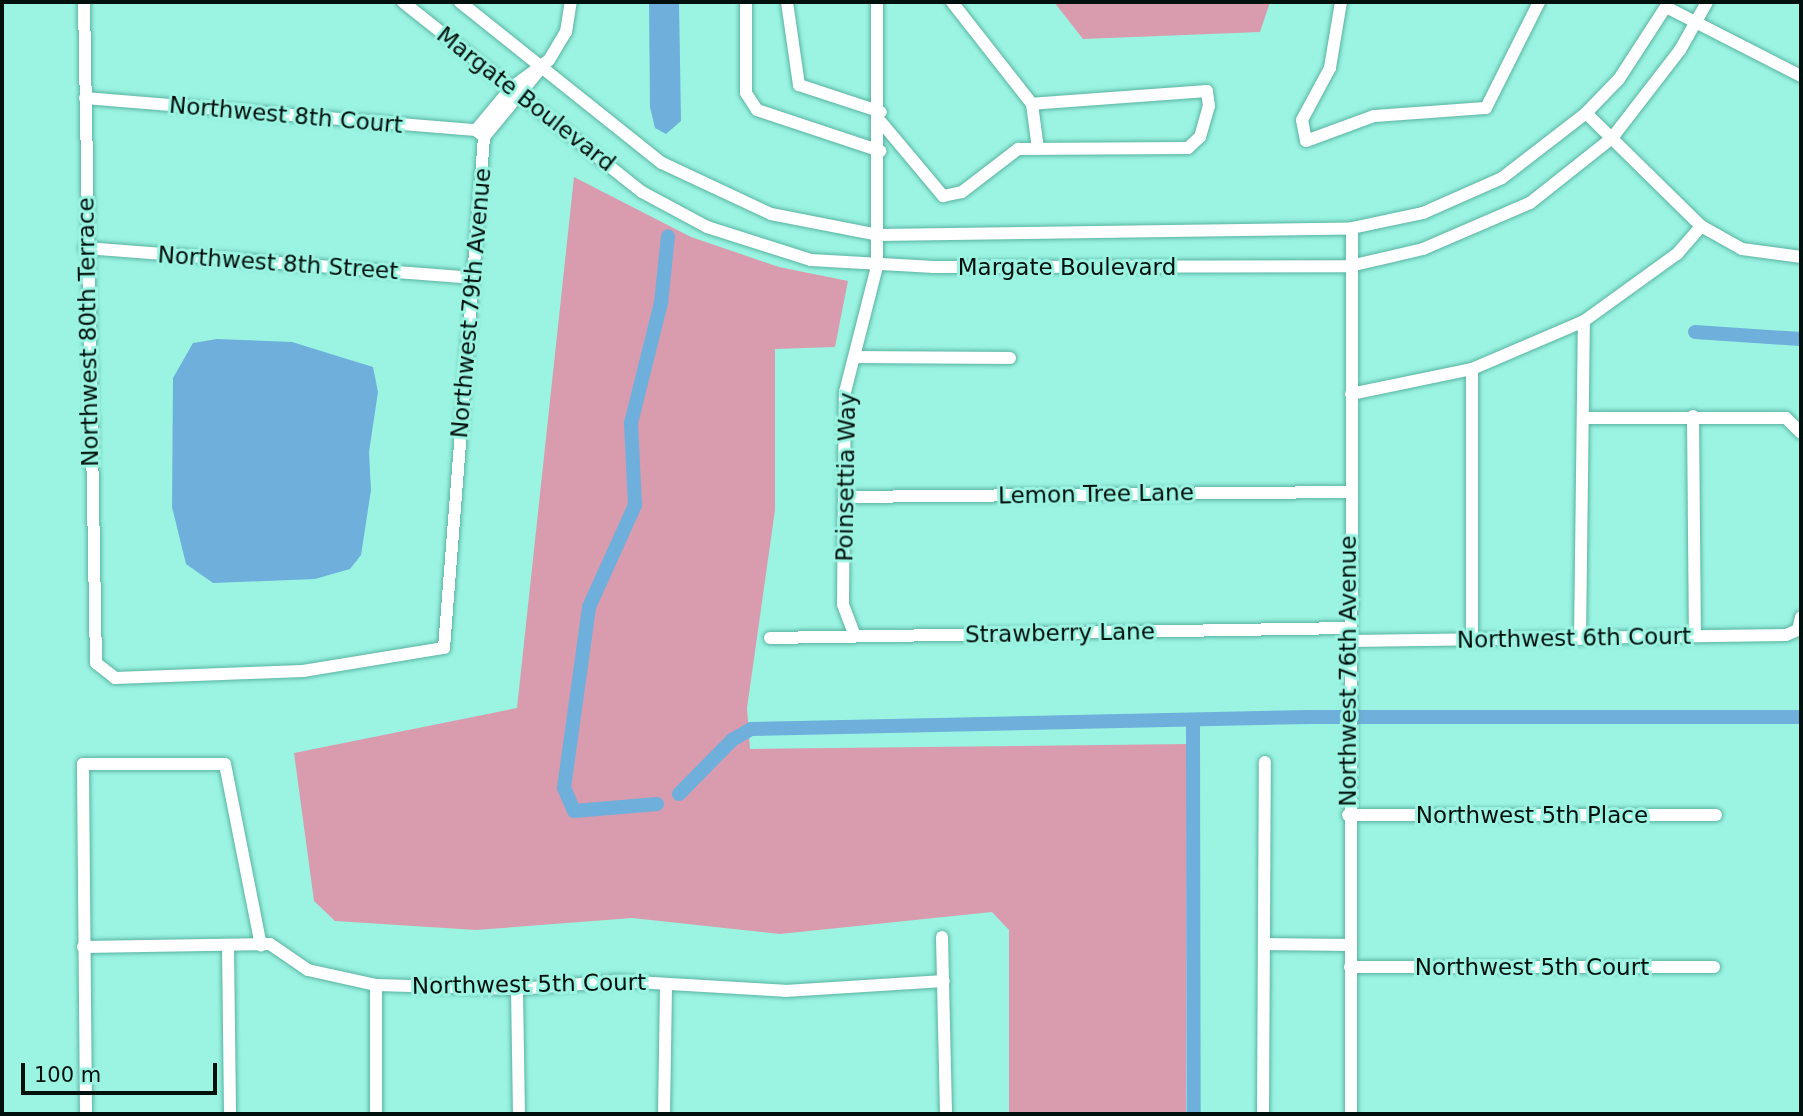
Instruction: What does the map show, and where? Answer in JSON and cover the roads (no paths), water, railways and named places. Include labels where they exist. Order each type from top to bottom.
[{"type":"street","name":"Northwest 80th Terrace","points":[[84,2],[85,248],[96,663],[115,678],[303,671],[444,648]]},
{"type":"street","name":"Margate Boulevard","points":[[404,2],[642,192],[707,227],[811,260],[877,266],[1350,266],[1423,249],[1530,203],[1612,138],[1697,24],[1707,2]]},
{"type":"street","name":"Margate Boulevard","points":[[460,2],[662,163],[725,196],[771,214],[878,235],[1352,228],[1423,213],[1502,178],[1586,113],[1619,79],[1667,4]]},
{"type":"street","points":[[541,68],[566,32],[571,2]]},
{"type":"street","points":[[746,2],[746,93],[757,110],[880,152]]},
{"type":"street","points":[[787,2],[799,85],[881,117],[943,196],[962,192],[1018,149],[1188,148],[1200,137],[1209,106],[1207,91],[1032,104]]},
{"type":"street","name":"Poinsettia Way","points":[[855,636],[843,604],[845,392],[877,266],[881,117],[877,2]]},
{"type":"street","points":[[952,2],[1032,104],[1038,149]]},
{"type":"street","points":[[1341,2],[1330,68],[1302,120],[1306,141],[1374,116],[1486,107],[1539,2]]},
{"type":"street","points":[[1667,4],[1697,24],[1801,76]]},
{"type":"street","name":"Northwest 79th Avenue","points":[[444,648],[480,134],[515,92],[541,68]]},
{"type":"street","name":"Northwest 8th Court","points":[[85,98],[480,134]]},
{"type":"street","points":[[1586,113],[1701,226],[1742,249],[1801,257]]},
{"type":"street","points":[[1351,394],[1472,369],[1584,321],[1677,254],[1701,226]]},
{"type":"street","name":"Northwest 76th Avenue","points":[[1351,1114],[1348,738],[1352,228]]},
{"type":"street","name":"Northwest 8th Street","points":[[85,248],[472,278]]},
{"type":"street","points":[[1580,639],[1584,321]]},
{"type":"street","points":[[855,357],[1010,358]]},
{"type":"street","points":[[1472,369],[1472,641]]},
{"type":"street","points":[[1693,416],[1695,636]]},
{"type":"street","points":[[1584,418],[1786,418],[1800,429]]},
{"type":"street","name":"Lemon Tree Lane","points":[[844,497],[1349,492]]},
{"type":"street","name":"Northwest 6th Court","points":[[1350,634],[1472,641],[1580,639],[1695,636],[1800,624]]},
{"type":"street","name":"Strawberry Lane","points":[[769,638],[1350,634]]},
{"type":"street","points":[[1263,1114],[1265,762]]},
{"type":"street","points":[[86,1114],[83,764],[225,764],[261,945]]},
{"type":"street","name":"Northwest 5th Place","points":[[1348,815],[1716,815]]},
{"type":"street","points":[[942,937],[946,1114]]},
{"type":"street","points":[[1265,944],[1349,945]]},
{"type":"street","name":"Northwest 5th Court","points":[[83,947],[261,945],[336,981],[376,985],[517,989],[666,984],[785,991],[944,981]]},
{"type":"street","points":[[228,946],[230,1114]]},
{"type":"street","name":"Northwest 5th Court","points":[[1350,967],[1714,967]]},
{"type":"street","points":[[664,1114],[666,984]]},
{"type":"street","points":[[376,985],[376,1114]]},
{"type":"street","points":[[517,989],[519,1114]]},
{"type":"water","points":[[649,2],[679,2],[681,121],[666,134],[655,128],[650,107]]},
{"type":"water","points":[[217,339],[292,342],[373,367],[378,392],[369,452],[371,490],[361,555],[350,569],[315,579],[213,583],[186,564],[172,507],[173,378],[193,343]]},
{"type":"waterway","points":[[657,804],[574,811],[564,788],[589,607],[635,505],[631,423],[661,303],[668,236]]},
{"type":"waterway","points":[[1695,332],[1801,339]]},
{"type":"waterway","points":[[679,794],[732,740],[751,729],[1310,717],[1801,717]]},
{"type":"waterway","points":[[1193,723],[1194,1114]]}]
